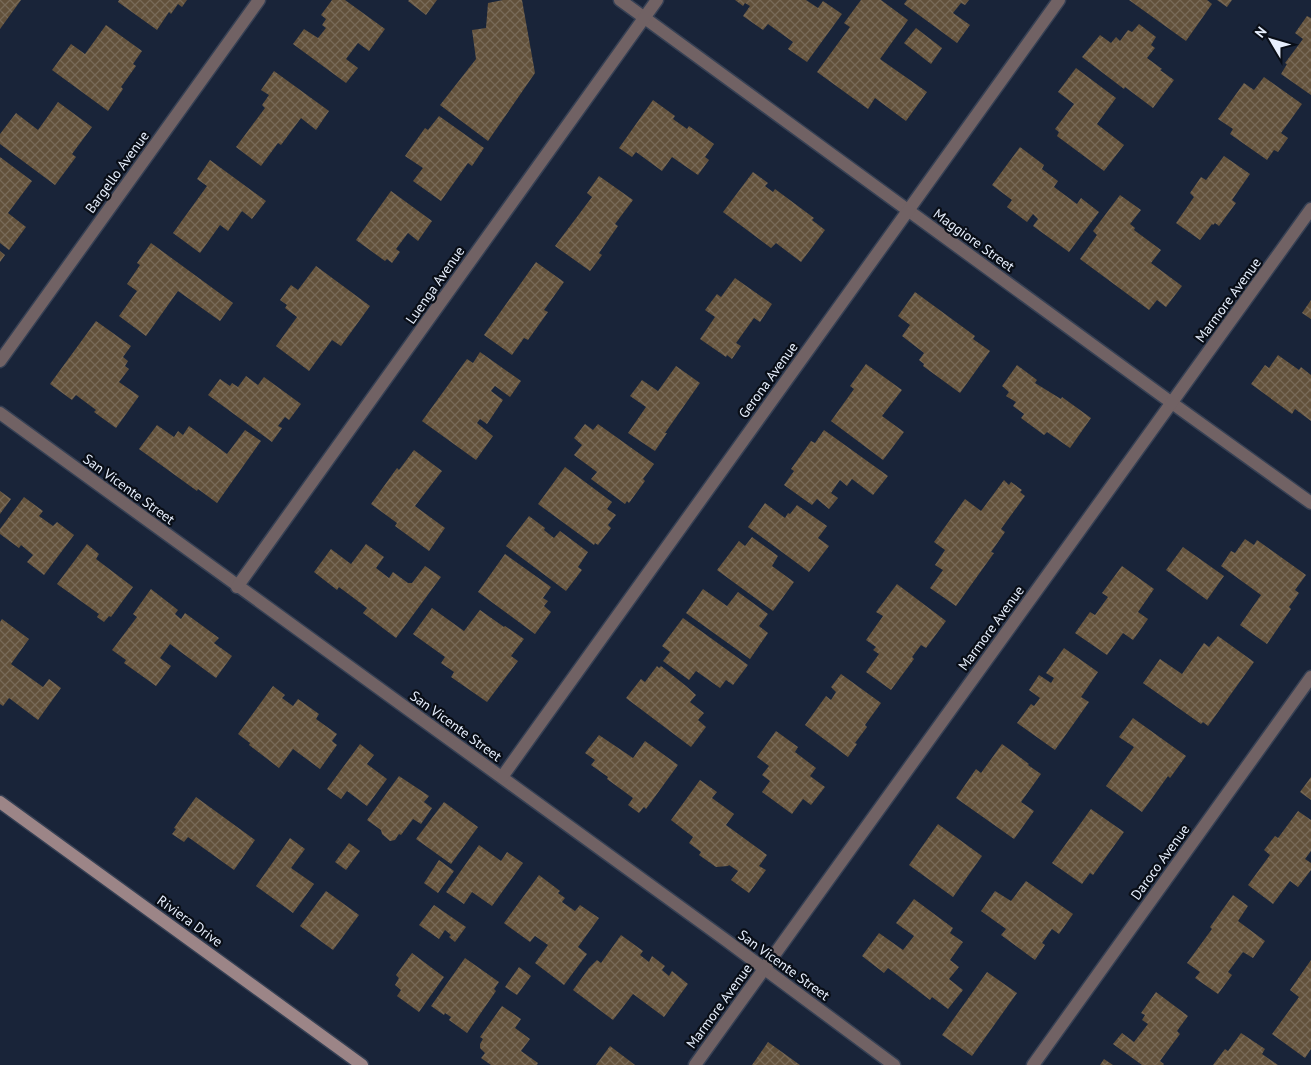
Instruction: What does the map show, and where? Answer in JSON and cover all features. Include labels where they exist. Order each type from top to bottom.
[{"type":"street","name":"Bargello Avenue","points":[[0,361],[259,0]]},
{"type":"street","name":"Maggiore Street","points":[[620,0],[1311,503]]},
{"type":"street","name":"Luenga Avenue","points":[[237,587],[656,0]]},
{"type":"street","name":"Gerona Avenue","points":[[502,777],[1059,0]]},
{"type":"street","name":"Marmore Avenue","points":[[695,1065],[1311,209]]},
{"type":"street","name":"San Vicente Street","points":[[0,413],[237,587],[502,777],[894,1065]]},
{"type":"street","name":"Daroco Avenue","points":[[1033,1065],[1311,677]]},
{"type":"street","name":"Riviera Drive","points":[[0,802],[362,1065]]},
{"type":"building","points":[[0,0],[21,0],[0,29]]},
{"type":"building","points":[[119,0],[187,0],[182,7],[178,4],[171,14],[169,12],[157,30],[118,2]]},
{"type":"building","points":[[332,0],[345,0],[385,29],[369,51],[358,43],[346,59],[358,68],[346,83],[293,44],[304,29],[318,38],[326,28],[322,25],[326,19],[321,15]]},
{"type":"building","points":[[409,0],[437,0],[426,15]]},
{"type":"building","points":[[503,0],[522,0],[535,73],[488,141],[440,105],[476,59],[472,30],[486,28],[488,3]]},
{"type":"building","points":[[735,0],[806,0],[818,8],[823,1],[842,14],[807,62],[788,49],[793,42],[768,24],[763,30],[743,16],[750,6],[745,3],[743,6]]},
{"type":"building","points":[[861,0],[881,0],[908,20],[880,59],[927,92],[906,121],[875,98],[868,109],[817,72],[850,27],[844,23]]},
{"type":"building","points":[[907,0],[969,0],[965,5],[961,3],[953,13],[970,25],[957,43],[904,4]]},
{"type":"building","points":[[1129,0],[1207,0],[1212,4],[1186,41]]},
{"type":"building","points":[[1217,0],[1232,0],[1227,7]]},
{"type":"building","points":[[1307,16],[1311,18],[1311,95],[1281,74],[1287,64],[1285,63],[1303,39],[1295,33]]},
{"type":"building","points":[[1139,24],[1156,37],[1151,45],[1155,48],[1147,58],[1174,80],[1153,108],[1082,57],[1100,35],[1111,43],[1116,37],[1120,41],[1128,30],[1132,32]]},
{"type":"building","points":[[106,25],[142,51],[133,64],[136,66],[121,87],[123,89],[108,111],[52,70],[71,44],[85,54]]},
{"type":"building","points":[[916,28],[942,48],[931,64],[904,43]]},
{"type":"building","points":[[1076,68],[1116,98],[1097,124],[1124,145],[1104,171],[1057,136],[1059,132],[1055,129],[1074,104],[1058,92]]},
{"type":"building","points":[[274,71],[329,111],[316,130],[301,118],[281,145],[278,143],[261,166],[236,147],[265,108],[262,105],[269,95],[261,90]]},
{"type":"building","points":[[1264,77],[1302,104],[1281,133],[1288,138],[1278,152],[1274,150],[1267,160],[1230,134],[1233,129],[1218,119],[1244,83],[1254,90]]},
{"type":"building","points":[[653,100],[675,116],[673,119],[687,129],[689,126],[714,144],[705,157],[709,160],[698,175],[672,157],[662,171],[636,152],[632,157],[619,148]]},
{"type":"building","points":[[58,102],[92,127],[72,154],[76,157],[55,185],[0,144],[0,134],[16,113],[38,130]]},
{"type":"building","points":[[439,116],[484,148],[472,166],[468,163],[441,201],[413,181],[423,168],[405,156],[425,128],[428,130]]},
{"type":"building","points":[[1020,147],[1044,165],[1042,169],[1058,181],[1054,187],[1077,204],[1081,198],[1099,212],[1069,252],[1033,226],[1038,219],[1033,214],[1027,222],[1007,207],[1012,200],[992,185]]},
{"type":"building","points":[[1224,156],[1250,174],[1232,200],[1236,203],[1219,226],[1215,223],[1212,224],[1200,240],[1176,223],[1194,197],[1190,193],[1201,177],[1206,180]]},
{"type":"building","points":[[0,157],[32,181],[8,213],[26,227],[9,250],[0,243]]},
{"type":"building","points":[[210,160],[266,201],[252,219],[242,211],[228,231],[220,225],[200,253],[173,233],[207,186],[197,179]]},
{"type":"building","points":[[753,172],[768,183],[765,186],[773,192],[775,189],[814,218],[812,220],[825,230],[801,262],[776,243],[771,248],[723,212]]},
{"type":"building","points":[[599,176],[633,200],[615,224],[618,226],[599,253],[602,255],[590,271],[555,246],[592,197],[587,193]]},
{"type":"building","points":[[391,191],[432,221],[418,241],[408,233],[396,249],[400,252],[392,263],[387,259],[385,261],[356,240]]},
{"type":"building","points":[[1120,195],[1141,210],[1130,224],[1135,228],[1134,230],[1161,250],[1151,263],[1182,286],[1166,307],[1157,300],[1149,310],[1080,259],[1097,235],[1093,231]]},
{"type":"building","points":[[151,243],[233,303],[220,321],[178,291],[146,336],[119,316],[137,291],[127,284],[140,265],[137,263]]},
{"type":"building","points":[[0,251],[5,255],[0,262]]},
{"type":"building","points":[[536,262],[564,282],[544,310],[548,312],[528,340],[524,338],[512,355],[484,335]]},
{"type":"building","points":[[316,266],[370,306],[341,346],[332,340],[309,371],[276,346],[297,317],[285,308],[287,305],[280,300],[291,285],[298,290]]},
{"type":"building","points":[[735,278],[772,304],[760,322],[754,318],[736,343],[741,346],[732,359],[700,339],[715,317],[705,310],[717,294],[721,297]]},
{"type":"building","points":[[915,292],[975,336],[973,339],[990,351],[960,393],[923,366],[924,364],[919,360],[924,353],[902,336],[910,325],[898,316]]},
{"type":"building","points":[[1311,300],[1311,319],[1302,313]]},
{"type":"building","points":[[96,321],[131,346],[123,357],[128,361],[125,366],[129,369],[119,382],[139,396],[116,428],[94,412],[96,410],[76,395],[72,400],[50,384]]},
{"type":"building","points":[[480,352],[521,381],[510,397],[495,386],[491,391],[503,400],[487,424],[480,419],[477,423],[493,436],[476,460],[422,421],[467,359],[473,363]]},
{"type":"building","points":[[1278,355],[1299,370],[1301,367],[1311,375],[1311,421],[1295,409],[1292,414],[1251,384],[1265,365],[1269,368]]},
{"type":"building","points":[[866,364],[902,390],[882,416],[904,432],[883,460],[831,421],[854,389],[850,386]]},
{"type":"building","points":[[1017,365],[1037,380],[1035,383],[1061,399],[1062,397],[1091,418],[1070,448],[1047,432],[1044,435],[1021,418],[1024,414],[1013,406],[1016,402],[1006,396],[1009,392],[1002,386]]},
{"type":"building","points":[[676,366],[700,383],[665,433],[667,433],[655,451],[628,433],[646,407],[630,396],[642,380],[658,391]]},
{"type":"building","points":[[246,376],[258,385],[264,377],[301,404],[289,420],[285,417],[278,426],[282,428],[272,442],[208,395],[220,379],[230,386],[232,383],[238,387]]},
{"type":"building","points":[[585,424],[593,430],[598,424],[654,464],[643,479],[645,481],[629,503],[627,501],[625,504],[591,479],[597,472],[574,455],[582,445],[574,438]]},
{"type":"building","points":[[157,425],[174,437],[178,431],[183,435],[189,426],[227,454],[245,430],[261,441],[217,503],[198,489],[197,491],[139,449]]},
{"type":"building","points":[[824,430],[888,476],[873,495],[852,479],[847,486],[840,480],[831,493],[838,498],[829,509],[817,499],[812,505],[784,485],[794,471],[791,469],[811,441],[815,443]]},
{"type":"building","points":[[414,450],[442,471],[415,506],[445,528],[429,551],[395,526],[397,523],[371,504],[397,468],[399,470]]},
{"type":"building","points":[[565,467],[612,502],[607,509],[616,515],[608,525],[611,528],[598,545],[595,543],[594,545],[538,504]]},
{"type":"building","points":[[1004,480],[1009,485],[1011,482],[1022,490],[1020,492],[1025,496],[1001,529],[1005,532],[991,552],[994,553],[956,606],[930,588],[943,570],[935,565],[945,550],[934,542],[965,499],[981,511]]},
{"type":"building","points":[[0,491],[11,499],[0,514]]},
{"type":"building","points":[[24,497],[43,511],[39,516],[53,526],[57,522],[74,535],[44,575],[27,562],[33,555],[21,545],[19,548],[0,534],[0,529]]},
{"type":"building","points":[[765,503],[785,518],[797,505],[827,526],[818,538],[829,546],[809,572],[748,527]]},
{"type":"building","points":[[529,516],[545,528],[544,530],[554,538],[560,531],[588,552],[578,567],[582,570],[566,591],[506,546]]},
{"type":"building","points":[[752,537],[778,556],[772,566],[794,582],[773,611],[717,570],[739,541],[745,546]]},
{"type":"building","points":[[1245,539],[1254,545],[1257,540],[1306,575],[1295,590],[1299,593],[1289,607],[1291,609],[1267,644],[1240,625],[1261,595],[1221,566],[1231,551],[1235,553]]},
{"type":"building","points":[[87,544],[99,554],[96,559],[133,587],[111,617],[109,616],[104,622],[97,617],[99,614],[57,584]]},
{"type":"building","points":[[366,544],[384,557],[376,568],[389,578],[393,572],[408,583],[412,583],[425,566],[441,577],[396,638],[363,613],[367,608],[339,587],[337,590],[314,572],[331,549],[351,564]]},
{"type":"building","points":[[1183,547],[1224,576],[1207,600],[1166,570]]},
{"type":"building","points":[[505,554],[551,587],[543,598],[548,601],[544,606],[551,612],[535,634],[478,592]]},
{"type":"building","points":[[1122,566],[1154,589],[1138,612],[1148,619],[1133,640],[1123,633],[1107,655],[1075,633],[1090,612],[1095,615],[1108,597],[1102,593]]},
{"type":"building","points":[[897,584],[946,621],[926,648],[921,645],[912,657],[914,659],[891,690],[866,672],[879,654],[873,650],[876,647],[866,640],[883,616],[876,612]]},
{"type":"building","points":[[151,589],[178,610],[175,614],[181,619],[185,613],[219,638],[214,643],[232,656],[216,678],[170,644],[160,658],[171,666],[156,686],[124,663],[126,660],[112,650],[137,617],[133,614]]},
{"type":"building","points":[[703,589],[727,606],[738,592],[768,614],[759,626],[768,633],[750,659],[686,613]]},
{"type":"building","points":[[432,608],[464,631],[480,610],[524,639],[511,656],[518,661],[487,702],[451,677],[454,672],[441,663],[445,657],[413,634]]},
{"type":"building","points":[[683,618],[748,665],[733,685],[726,680],[720,688],[696,671],[689,680],[663,661],[670,652],[662,646]]},
{"type":"building","points":[[2,619],[29,639],[11,664],[43,687],[49,679],[61,688],[38,720],[9,698],[3,706],[0,704],[0,622]]},
{"type":"building","points":[[1218,636],[1254,662],[1208,726],[1203,722],[1201,724],[1143,683],[1160,659],[1182,674],[1204,643],[1209,647]]},
{"type":"building","points":[[1064,648],[1098,672],[1081,697],[1089,702],[1055,750],[1017,723],[1031,704],[1034,706],[1040,698],[1029,690],[1039,675],[1051,683],[1054,678],[1046,673]]},
{"type":"building","points":[[657,666],[659,668],[661,666],[696,695],[690,702],[704,713],[698,720],[706,727],[691,747],[626,698],[641,679],[645,682]]},
{"type":"building","points":[[841,674],[881,703],[865,725],[867,727],[855,743],[857,744],[848,757],[805,725],[826,696],[831,700],[836,692],[831,687]]},
{"type":"building","points":[[273,686],[285,695],[282,698],[293,706],[298,699],[319,714],[316,719],[337,734],[332,741],[337,745],[320,769],[293,749],[279,768],[238,734]]},
{"type":"building","points":[[1133,718],[1186,756],[1170,778],[1168,776],[1142,812],[1106,786],[1134,747],[1119,737]]},
{"type":"building","points":[[776,731],[798,747],[795,752],[816,768],[810,776],[825,787],[811,805],[803,799],[792,814],[762,792],[770,781],[762,775],[769,766],[757,757]]},
{"type":"building","points":[[599,735],[633,758],[645,741],[678,765],[646,809],[644,807],[639,813],[628,805],[633,798],[591,765],[595,760],[585,753]]},
{"type":"building","points":[[360,744],[374,755],[367,764],[387,779],[367,806],[347,791],[341,799],[327,789]]},
{"type":"building","points":[[1002,744],[1041,774],[1021,802],[1034,811],[1014,839],[956,798],[976,769],[981,773]]},
{"type":"building","points":[[399,776],[429,796],[424,802],[432,808],[421,824],[413,819],[401,835],[399,834],[395,840],[390,841],[382,834],[381,830],[367,820]]},
{"type":"building","points":[[1311,777],[1311,800],[1300,792]]},
{"type":"building","points":[[700,780],[717,792],[712,798],[734,814],[726,825],[767,855],[759,866],[766,870],[749,893],[731,880],[738,871],[729,865],[716,867],[699,855],[701,852],[689,843],[693,837],[671,820]]},
{"type":"building","points":[[196,797],[255,840],[234,870],[188,837],[184,842],[172,834],[176,829],[174,828]]},
{"type":"building","points":[[444,802],[478,827],[451,864],[416,839]]},
{"type":"building","points":[[1091,809],[1124,832],[1093,875],[1090,873],[1082,884],[1052,863]]},
{"type":"building","points":[[1298,811],[1311,820],[1311,851],[1305,859],[1311,863],[1311,870],[1298,887],[1290,881],[1273,904],[1248,885],[1270,855],[1264,850],[1275,836],[1278,838]]},
{"type":"building","points":[[938,824],[982,856],[953,897],[909,865]]},
{"type":"building","points":[[290,838],[305,849],[291,868],[314,884],[293,913],[256,886]]},
{"type":"building","points":[[349,843],[360,851],[346,870],[335,862]]},
{"type":"building","points":[[479,845],[501,861],[507,852],[523,863],[492,906],[472,892],[464,904],[446,892]]},
{"type":"building","points":[[439,860],[454,871],[438,893],[424,883]]},
{"type":"building","points":[[539,875],[560,891],[558,893],[565,898],[562,902],[575,911],[580,905],[599,918],[578,947],[587,954],[564,985],[535,963],[548,945],[535,936],[530,942],[504,923]]},
{"type":"building","points":[[1026,881],[1073,914],[1059,934],[1052,929],[1042,943],[1045,945],[1035,960],[1001,935],[1006,929],[981,911],[995,891],[1011,901]]},
{"type":"building","points":[[326,891],[359,915],[333,950],[300,926]]},
{"type":"building","points":[[1233,895],[1248,906],[1238,921],[1265,941],[1253,958],[1243,952],[1228,972],[1232,975],[1218,994],[1195,978],[1200,972],[1187,963],[1212,929],[1210,927]]},
{"type":"building","points":[[914,899],[953,928],[950,933],[963,942],[950,960],[959,967],[949,979],[963,990],[948,1009],[932,997],[930,1000],[888,968],[884,973],[862,956],[879,933],[903,950],[914,936],[896,923]]},
{"type":"building","points":[[434,905],[466,927],[455,942],[445,930],[439,939],[419,925]]},
{"type":"building","points":[[621,935],[643,951],[640,955],[649,962],[652,956],[665,966],[662,970],[669,976],[672,971],[688,984],[664,1017],[633,994],[613,1020],[573,990],[597,960],[601,963]]},
{"type":"building","points":[[412,953],[444,977],[419,1012],[397,996],[401,990],[395,985],[399,978],[396,975]]},
{"type":"building","points":[[465,958],[499,982],[494,989],[496,991],[467,1033],[449,1020],[451,1017],[445,1013],[444,1015],[431,1006]]},
{"type":"building","points":[[1311,960],[1311,1049],[1305,1058],[1272,1034],[1299,997],[1290,990]]},
{"type":"building","points":[[519,967],[531,976],[517,995],[505,987]]},
{"type":"building","points":[[987,972],[1017,993],[972,1056],[942,1035]]},
{"type":"building","points":[[1156,992],[1188,1016],[1177,1031],[1180,1034],[1160,1061],[1164,1064],[1142,1065],[1113,1044],[1122,1033],[1134,1042],[1148,1024],[1142,1020],[1145,1015],[1141,1013]]},
{"type":"building","points":[[502,1006],[521,1019],[515,1028],[530,1039],[521,1051],[538,1063],[537,1065],[491,1065],[481,1058],[485,1053],[480,1048],[483,1039],[480,1037]]},
{"type":"building","points":[[1241,1033],[1265,1049],[1262,1054],[1278,1065],[1213,1065],[1225,1049],[1228,1051]]},
{"type":"building","points":[[768,1042],[800,1065],[752,1065]]},
{"type":"building","points":[[610,1046],[635,1065],[596,1065]]},
{"type":"building","points":[[1104,1059],[1113,1065],[1100,1065]]}]
